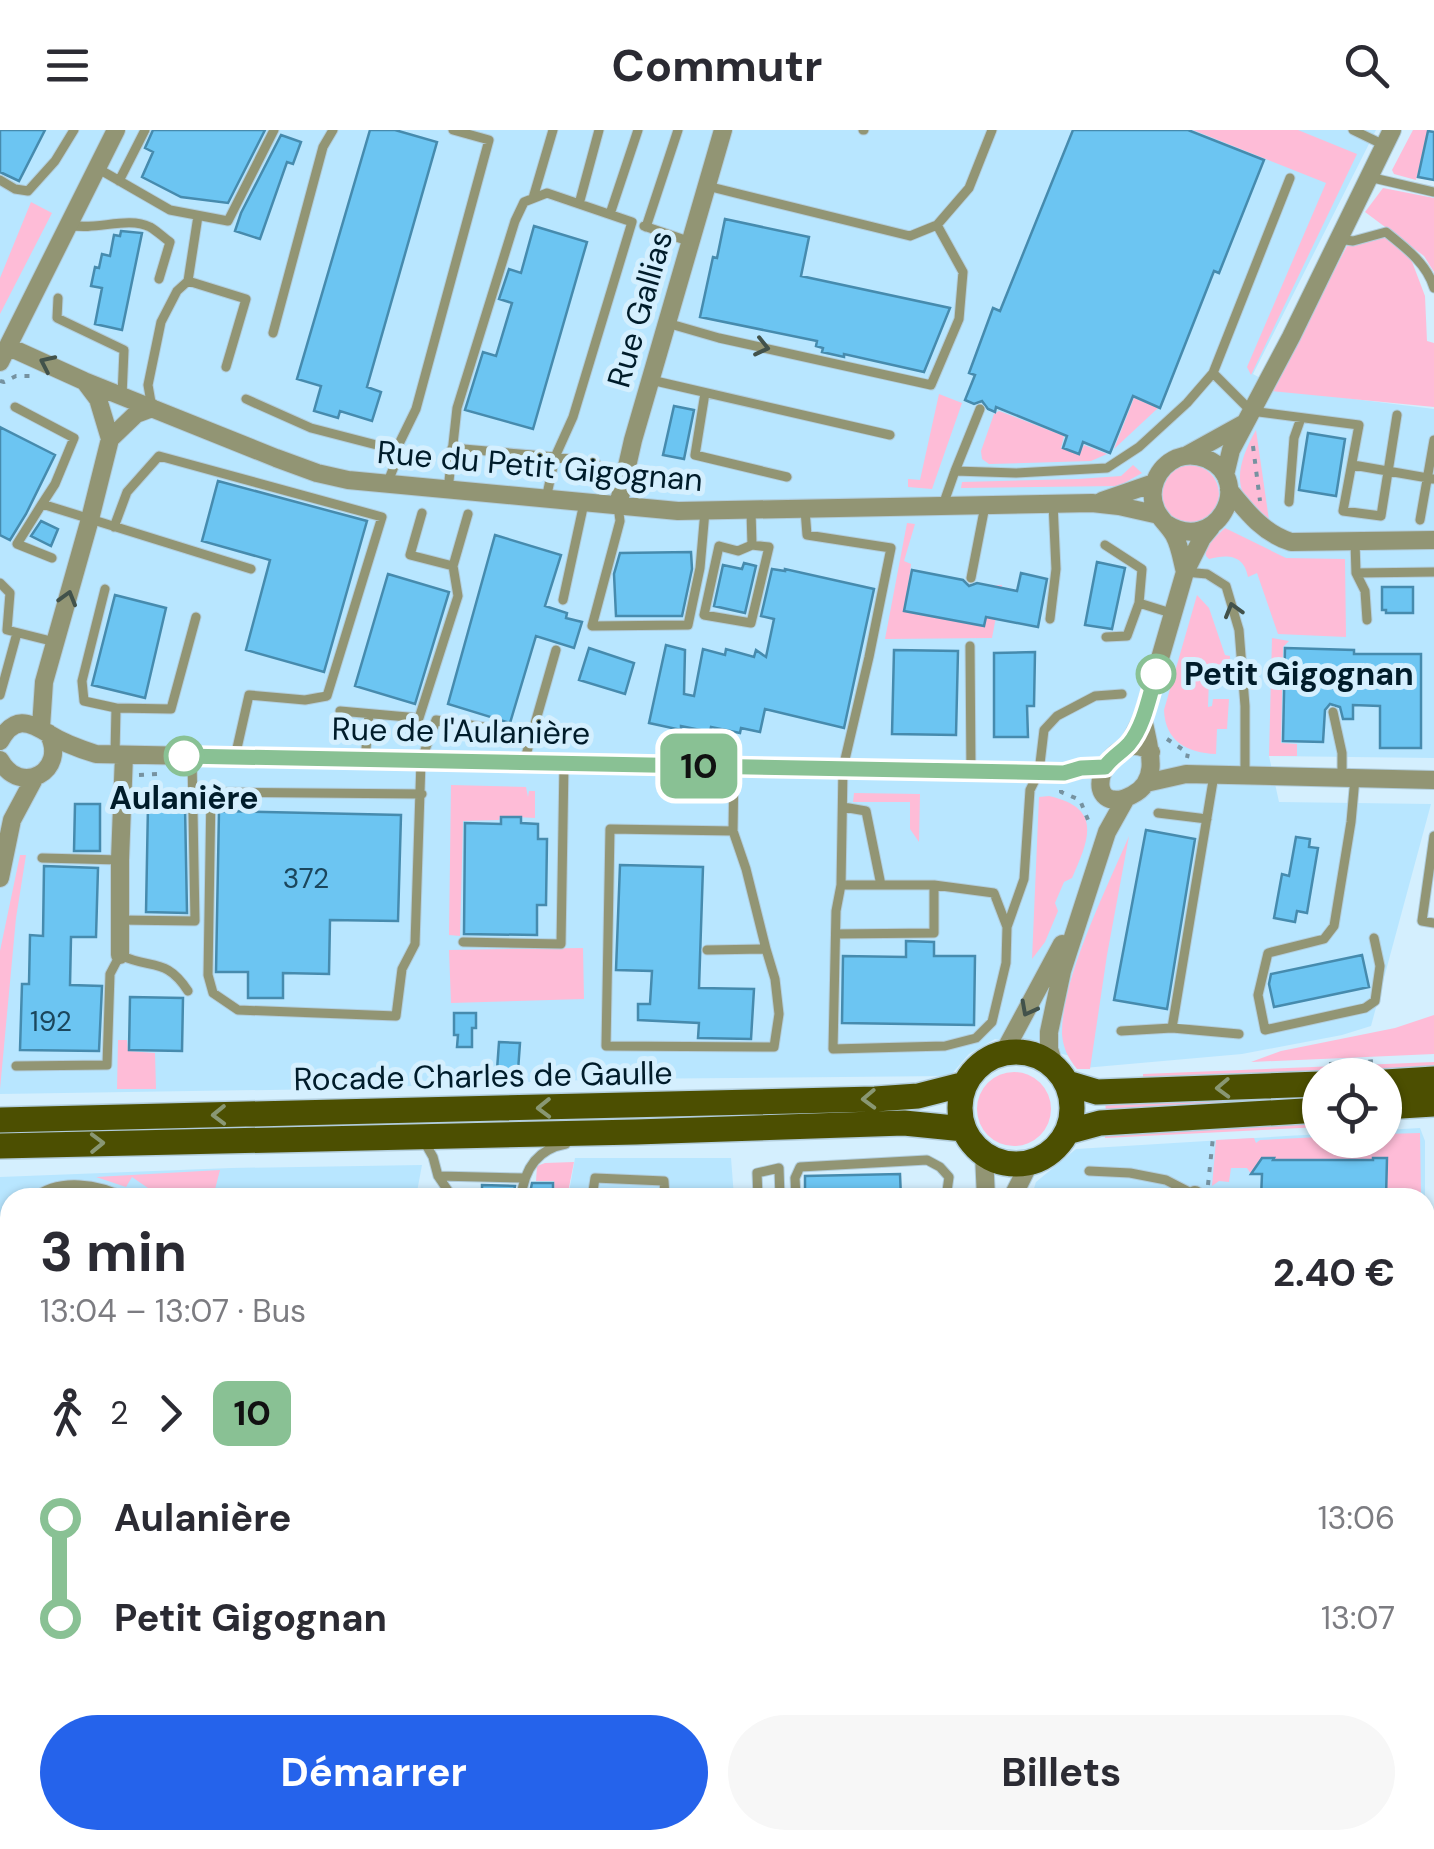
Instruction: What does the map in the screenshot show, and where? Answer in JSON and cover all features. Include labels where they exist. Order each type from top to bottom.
[{"type":"main road","points":[[1060,1074],[1072,1099],[1072,1116],[1058,1146],[1045,1156],[1014,1164],[998,1161],[972,1143],[960,1114],[965,1084],[988,1058],[1004,1052],[1022,1051],[1038,1056],[1060,1074],[1097,1092],[1302,1085]]},
{"type":"main road","points":[[1402,1081],[1434,1079]]},
{"type":"main road","name":"Rocade Charles de Gaulle","points":[[0,1120],[856,1099],[918,1096],[965,1084]]},
{"type":"main road","points":[[1402,1106],[1434,1104]]},
{"type":"main road","points":[[1067,1132],[1100,1123],[1302,1111]]},
{"type":"main road","name":"Rocade Charles de Gaulle","points":[[0,1146],[904,1123],[964,1129]]},
{"type":"street","points":[[3,350],[116,130]]},
{"type":"street","name":"Rue Gallias","points":[[618,506],[723,130]]},
{"type":"street","points":[[1128,746],[1143,717],[1185,572],[1202,538],[1222,518],[1228,505],[1231,450],[1388,138]]},
{"type":"street","name":"Rue du Petit Gigognan","points":[[3,350],[316,472],[388,484],[705,511],[1092,503],[1119,506],[1162,519]]},
{"type":"street","points":[[0,878],[12,820],[54,750],[45,730],[44,682],[110,438],[98,398],[84,381]]},
{"type":"street","points":[[110,438],[136,414],[152,408]]},
{"type":"street","points":[[1185,572],[1175,537],[1154,505],[1154,483],[1172,460],[1226,435],[1247,417]]},
{"type":"street","points":[[1186,455],[1202,456],[1215,464],[1260,526],[1275,537],[1290,542],[1434,540]]},
{"type":"street","name":"Rue du Petit Gigognan","points":[[1092,503],[1154,483]]},
{"type":"street","points":[[1162,519],[1187,532],[1231,520],[1260,526]]},
{"type":"street","points":[[1102,792],[1116,800],[1126,798],[1146,783],[1151,754],[1143,717]]},
{"type":"street","points":[[0,740],[6,731],[23,722],[45,730]]},
{"type":"street","name":"Rue de l'Aulanière","points":[[45,730],[76,748],[112,755],[1064,773],[1105,767]]},
{"type":"street","points":[[1108,832],[1100,780],[1105,767],[1120,750],[1139,745],[1186,774]]},
{"type":"street","points":[[112,755],[120,860],[120,955]]},
{"type":"street","name":"Rue de l'Aulanière","points":[[42,772],[112,755]]},
{"type":"street","points":[[3,767],[15,776],[42,772]]},
{"type":"street","points":[[3,767],[12,820]]},
{"type":"street","name":"Rue de l'Aulanière","points":[[1064,773],[1102,792]]},
{"type":"street","points":[[1146,783],[1186,774],[1434,780]]},
{"type":"street","points":[[1060,1074],[1049,1048],[1049,1032],[1062,971],[1108,832],[1126,798]]},
{"type":"street","points":[[1004,1052],[1084,904]]},
{"type":"street","points":[[984,1154],[986,1188]]},
{"type":"street","points":[[1017,1188],[1030,1162]]},
{"type":"lane","points":[[0,180],[28,191],[56,161],[74,130]]},
{"type":"lane","points":[[119,181],[145,130]]},
{"type":"lane","points":[[97,168],[170,210],[228,222],[274,130]]},
{"type":"lane","points":[[273,333],[323,146],[333,130]]},
{"type":"lane","points":[[388,484],[396,450],[416,409],[490,140],[453,130]]},
{"type":"lane","points":[[533,198],[553,130]]},
{"type":"lane","points":[[578,204],[598,130]]},
{"type":"lane","points":[[610,214],[638,130]]},
{"type":"lane","points":[[646,226],[678,130]]},
{"type":"lane","points":[[706,186],[910,236],[937,225],[969,188],[992,130]]},
{"type":"lane","points":[[1353,130],[1388,138]]},
{"type":"lane","points":[[1369,177],[1434,192]]},
{"type":"lane","points":[[955,471],[1016,473],[1107,468],[1151,436],[1212,373],[1290,178]]},
{"type":"lane","points":[[448,490],[457,408],[514,222],[524,202],[547,193],[691,242]]},
{"type":"lane","points":[[152,408],[148,385],[160,322],[188,281],[198,216]]},
{"type":"lane","points":[[69,225],[82,228],[131,222],[151,228],[170,242],[159,279]]},
{"type":"lane","points":[[546,500],[555,457],[573,417],[632,222]]},
{"type":"lane","points":[[667,324],[931,385],[959,318],[963,272],[937,225]]},
{"type":"lane","points":[[1338,239],[1353,241],[1386,232],[1412,252],[1434,288]]},
{"type":"lane","points":[[188,281],[246,299],[226,367]]},
{"type":"lane","points":[[58,298],[57,318],[124,350],[122,396]]},
{"type":"lane","points":[[1212,373],[1247,417],[1359,424],[1343,511],[1382,516],[1397,416]]},
{"type":"lane","points":[[651,380],[890,435]]},
{"type":"lane","points":[[705,393],[695,456],[787,477]]},
{"type":"lane","points":[[246,400],[310,428],[396,450]]},
{"type":"lane","points":[[15,407],[74,438],[54,484],[16,544],[52,558]]},
{"type":"lane","points":[[942,507],[980,409]]},
{"type":"lane","points":[[1289,502],[1294,438],[1300,418]]},
{"type":"lane","points":[[1420,520],[1431,478],[1434,440]]},
{"type":"lane","points":[[452,448],[596,463]]},
{"type":"lane","points":[[114,527],[127,492],[159,456],[382,517],[327,696],[305,700],[249,695],[235,757]]},
{"type":"lane","points":[[1353,465],[1431,478]]},
{"type":"lane","points":[[563,600],[584,502]]},
{"type":"lane","points":[[42,504],[251,569]]},
{"type":"lane","points":[[1050,618],[1056,569],[1054,504]]},
{"type":"lane","points":[[618,506],[620,521],[592,626],[688,625],[700,568],[705,511]]},
{"type":"lane","points":[[971,578],[985,506]]},
{"type":"lane","points":[[805,510],[807,536],[891,548],[843,768],[833,1049],[944,1046],[976,1038],[992,1022],[1006,963],[1008,927],[1024,879],[1030,790],[1039,772],[1044,730],[1057,716],[1095,696],[1122,694]]},
{"type":"lane","points":[[751,511],[752,545]]},
{"type":"lane","points":[[422,513],[410,555],[453,566]]},
{"type":"lane","points":[[340,711],[419,718],[458,596],[453,566],[468,514]]},
{"type":"lane","points":[[1356,542],[1356,573],[1365,591],[1367,620]]},
{"type":"lane","points":[[752,545],[769,547],[751,622],[704,614],[719,546],[738,551],[752,545]]},
{"type":"lane","points":[[1105,545],[1142,569],[1139,603],[1128,636],[1106,637]]},
{"type":"lane","points":[[1185,572],[1207,574],[1226,586],[1235,615],[1246,706],[1245,776]]},
{"type":"lane","points":[[1356,573],[1434,572]]},
{"type":"lane","points":[[0,583],[10,593],[7,630],[55,642]]},
{"type":"lane","points":[[104,589],[82,681],[84,701],[116,708],[171,709],[196,617]]},
{"type":"lane","points":[[1139,603],[1174,614]]},
{"type":"lane","points":[[0,695],[17,633]]},
{"type":"lane","points":[[970,646],[971,770]]},
{"type":"lane","points":[[524,762],[556,650]]},
{"type":"lane","points":[[112,755],[116,708]]},
{"type":"lane","points":[[1333,712],[1348,778],[1351,822],[1334,926],[1324,939],[1268,953],[1258,995],[1265,1030],[1365,1008],[1375,1001],[1380,966],[1374,938]]},
{"type":"lane","points":[[365,760],[369,714]]},
{"type":"lane","points":[[422,794],[211,792],[208,975],[213,993],[238,1010],[396,1016],[402,969],[415,944],[422,794],[422,761],[436,720],[531,734]]},
{"type":"lane","points":[[119,920],[195,921],[192,756]]},
{"type":"lane","points":[[463,942],[561,944],[564,763]]},
{"type":"lane","points":[[733,831],[610,829],[606,1046],[774,1048],[779,1014],[775,980],[733,831],[734,766]]},
{"type":"lane","points":[[1172,1028],[1214,776]]},
{"type":"lane","points":[[843,807],[866,810],[880,884]]},
{"type":"lane","points":[[1158,813],[1207,818]]},
{"type":"lane","points":[[1434,836],[1422,921],[1434,923]]},
{"type":"lane","points":[[42,858],[120,860]]},
{"type":"lane","points":[[841,884],[934,885],[994,894],[1008,927]]},
{"type":"lane","points":[[836,934],[934,933],[934,885]]},
{"type":"lane","points":[[708,950],[766,949]]},
{"type":"lane","points":[[16,1066],[108,1065],[110,974],[120,955],[176,972],[188,990]]},
{"type":"lane","points":[[1120,1030],[1172,1028],[1239,1034]]},
{"type":"lane","points":[[522,1188],[532,1162],[556,1146],[636,1132]]},
{"type":"lane","points":[[421,1136],[446,1188]]},
{"type":"lane","points":[[796,1188],[800,1167],[927,1160],[949,1177],[947,1188]]},
{"type":"lane","points":[[758,1188],[757,1172],[779,1168],[780,1188]]},
{"type":"lane","points":[[1089,1171],[1130,1173],[1166,1180],[1180,1188]]},
{"type":"lane","points":[[438,1176],[523,1178]]},
{"type":"lane","points":[[594,1188],[595,1178],[664,1181],[664,1188]]},
{"type":"lane","points":[[57,1188],[78,1184],[101,1188]]},
{"type":"path","points":[[1247,417],[1260,491],[1260,526]]},
{"type":"path","points":[[1207,1188],[1213,1137]]},
{"type":"shaded area","points":[[0,130],[1376,130],[1253,374],[1283,390],[1434,409],[1434,758],[1269,756],[1279,802],[1431,804],[1371,1026],[1242,1054],[1084,1068],[1071,1056],[995,1039],[969,1054],[950,1076],[612,1079],[330,1089],[0,1094]]},
{"type":"shaded area","points":[[1193,130],[1298,130],[1357,154],[1251,375],[1247,367],[1326,183]]},
{"type":"shaded area","points":[[1413,130],[1428,130],[1416,180],[1392,170]]},
{"type":"shaded area","points":[[1383,188],[1434,198],[1434,272],[1424,256],[1365,212]]},
{"type":"shaded area","points":[[31,202],[52,213],[0,314],[0,278]]},
{"type":"shaded area","points":[[1386,236],[1411,259],[1425,296],[1427,341],[1434,343],[1434,407],[1271,391],[1347,246]]},
{"type":"shaded area","points":[[939,394],[962,403],[932,489],[908,487],[908,479],[920,480]]},
{"type":"shaded area","points":[[1134,398],[1158,408],[1114,449]]},
{"type":"shaded area","points":[[999,411],[1064,436],[1061,448],[1079,455],[1084,445],[1107,454],[1091,461],[989,464],[982,459],[981,451],[994,414]]},
{"type":"shaded area","points":[[1256,430],[1269,520],[1247,501],[1240,480],[1244,456]]},
{"type":"shaded area","points":[[1133,465],[1142,473],[1119,486],[961,488],[962,482],[1121,476]]},
{"type":"shaded area","points":[[1190,465],[1210,474],[1219,494],[1210,514],[1190,523],[1170,514],[1161,494],[1170,474]]},
{"type":"shaded area","points":[[907,523],[915,524],[904,561],[911,564],[905,611],[984,626],[992,586],[1002,585],[992,638],[885,639]]},
{"type":"shaded area","points":[[1225,528],[1286,558],[1345,559],[1346,637],[1278,634],[1257,573],[1248,577],[1243,564],[1234,558],[1206,556],[1205,547]]},
{"type":"shaded area","points":[[1197,595],[1209,608],[1225,655],[1230,656],[1229,674],[1196,664],[1193,675],[1209,678],[1208,707],[1213,699],[1229,699],[1227,729],[1217,729],[1216,754],[1187,748],[1173,737],[1165,721],[1164,710]]},
{"type":"shaded area","points":[[1272,638],[1289,641],[1283,647],[1281,743],[1297,744],[1297,756],[1269,756]]},
{"type":"shaded area","points":[[451,785],[526,787],[528,797],[529,791],[535,791],[535,818],[500,816],[499,820],[463,821],[460,936],[449,935]]},
{"type":"shaded area","points":[[854,793],[920,794],[919,842],[910,829],[910,802],[853,802]]},
{"type":"shaded area","points":[[1049,796],[1078,808],[1087,827],[1086,838],[1072,878],[1064,882],[1055,903],[1058,911],[1045,942],[1032,959],[1039,797]]},
{"type":"shaded area","points":[[1129,836],[1090,1069],[1077,1069],[1066,1053],[1062,1034],[1069,987]]},
{"type":"shaded area","points":[[20,855],[26,855],[0,1089],[0,951]]},
{"type":"shaded area","points":[[583,948],[584,999],[451,1003],[449,950]]},
{"type":"shaded area","points":[[1434,1015],[1434,1054],[1251,1062],[1281,1051],[1395,1028]]},
{"type":"shaded area","points":[[118,1040],[127,1040],[128,1051],[155,1053],[156,1089],[117,1089]]},
{"type":"shaded area","points":[[1434,1062],[1434,1069],[1402,1070],[1402,1063]]},
{"type":"shaded area","points":[[1302,1067],[1302,1075],[1143,1082],[1143,1074]]},
{"type":"shaded area","points":[[1014,1072],[1040,1083],[1051,1109],[1040,1135],[1014,1146],[988,1135],[977,1109],[988,1083]]},
{"type":"shaded area","points":[[1302,1093],[1302,1102],[1106,1113],[1105,1099]]},
{"type":"shaded area","points":[[1302,1119],[1302,1128],[1105,1138],[1105,1132]]},
{"type":"shaded area","points":[[1420,1128],[1425,1141],[1425,1188],[1034,1188],[1036,1182],[1076,1149],[1302,1135],[1302,1158],[1402,1158],[1402,1129]]},
{"type":"shaded area","points":[[1420,1133],[1421,1188],[1386,1188],[1386,1158],[1402,1158],[1402,1134]]},
{"type":"shaded area","points":[[1302,1138],[1302,1158],[1373,1160],[1263,1158],[1251,1174],[1247,1168],[1231,1168],[1229,1182],[1219,1181],[1212,1186],[1216,1140]]},
{"type":"shaded area","points":[[575,1158],[731,1158],[733,1188],[570,1188]]},
{"type":"shaded area","points":[[574,1162],[569,1188],[554,1188],[554,1181],[536,1181],[537,1166]]},
{"type":"shaded area","points":[[422,1165],[418,1188],[0,1188],[0,1177]]},
{"type":"shaded area","points":[[220,1170],[215,1188],[148,1188],[132,1177],[126,1187],[96,1177]]},
{"type":"building","points":[[0,130],[45,130],[19,181],[0,172]]},
{"type":"building","points":[[153,130],[265,130],[228,203],[181,197],[142,177],[153,152],[145,148]]},
{"type":"building","points":[[370,130],[395,130],[437,142],[367,387],[381,392],[372,421],[340,411],[338,418],[314,411],[321,386],[297,379]]},
{"type":"building","points":[[1073,130],[1188,130],[1264,160],[1219,273],[1214,271],[1160,408],[1133,396],[1110,453],[1083,442],[1079,454],[1063,448],[1067,436],[996,407],[995,412],[982,401],[974,404],[965,400],[975,375],[969,373],[993,308],[1000,311]]},
{"type":"building","points":[[1428,131],[1434,132],[1434,180],[1418,177]]},
{"type":"building","points":[[281,135],[301,142],[293,164],[287,162],[260,239],[235,231],[241,213]]},
{"type":"building","points":[[725,219],[809,237],[801,276],[950,308],[924,372],[822,352],[817,341],[700,317]]},
{"type":"building","points":[[534,226],[587,242],[533,429],[465,410],[483,352],[496,356],[512,303],[499,299],[509,269],[521,273]]},
{"type":"building","points":[[121,231],[142,233],[122,330],[95,324],[102,288],[91,286],[102,254],[110,256],[114,235],[120,236]]},
{"type":"building","points":[[674,406],[694,410],[684,459],[663,455]]},
{"type":"building","points":[[0,427],[55,455],[10,540],[0,535]]},
{"type":"building","points":[[1308,433],[1345,439],[1336,496],[1299,490]]},
{"type":"building","points":[[218,481],[367,521],[324,672],[246,650],[270,560],[202,541]]},
{"type":"building","points":[[41,521],[58,529],[51,546],[31,536]]},
{"type":"building","points":[[495,535],[561,555],[545,606],[582,622],[574,648],[536,636],[510,723],[448,704]]},
{"type":"building","points":[[691,552],[692,569],[682,616],[616,616],[614,574],[620,553]]},
{"type":"building","points":[[1097,562],[1125,568],[1112,629],[1085,625]]},
{"type":"building","points":[[744,563],[756,566],[745,613],[714,606],[723,565],[742,569]]},
{"type":"building","points":[[772,569],[874,589],[844,728],[765,709],[760,732],[741,728],[740,733],[711,727],[710,732],[681,726],[681,730],[649,723],[666,645],[685,650],[684,694],[694,696],[703,649],[725,655],[726,649],[754,657],[756,650],[766,657],[774,619],[761,616]]},
{"type":"building","points":[[912,570],[963,580],[969,586],[977,583],[1017,591],[1021,573],[1047,579],[1038,627],[986,617],[984,626],[904,611]]},
{"type":"building","points":[[388,574],[449,592],[415,704],[355,686]]},
{"type":"building","points":[[1382,587],[1413,587],[1413,613],[1382,610]]},
{"type":"building","points":[[115,595],[166,608],[145,698],[92,685]]},
{"type":"building","points":[[589,648],[634,663],[625,694],[579,680]]},
{"type":"building","points":[[1285,648],[1421,654],[1421,748],[1380,748],[1380,706],[1353,705],[1353,719],[1343,719],[1340,707],[1330,704],[1325,710],[1323,742],[1283,741]]},
{"type":"building","points":[[894,650],[958,651],[956,735],[892,734]]},
{"type":"building","points":[[1035,652],[1034,706],[1027,706],[1028,737],[994,737],[994,653]]},
{"type":"building","points":[[75,804],[100,804],[100,851],[74,851]]},
{"type":"building","points":[[148,805],[185,806],[187,913],[146,912]]},
{"type":"building","points":[[219,811],[401,815],[398,921],[330,920],[329,974],[283,973],[283,998],[248,998],[248,972],[216,972]]},
{"type":"building","points":[[501,817],[521,817],[521,823],[538,824],[538,839],[547,839],[546,905],[537,905],[537,935],[464,934],[465,823],[501,824]]},
{"type":"building","points":[[1146,830],[1195,839],[1167,1009],[1114,1000]]},
{"type":"building","points":[[1296,837],[1310,839],[1309,847],[1318,848],[1307,913],[1297,911],[1295,922],[1274,918],[1282,874],[1289,876]]},
{"type":"building","points":[[620,865],[703,867],[699,988],[754,989],[751,1039],[698,1038],[699,1023],[638,1020],[638,1004],[650,1004],[652,971],[616,970]]},
{"type":"building","points":[[44,866],[98,868],[96,937],[71,937],[70,985],[102,986],[99,1051],[20,1050],[22,984],[29,984],[30,935],[43,936]]},
{"type":"building","points":[[906,941],[934,942],[934,956],[975,956],[974,1025],[842,1023],[843,956],[906,957]]},
{"type":"building","points":[[1362,955],[1369,987],[1274,1007],[1271,974]]},
{"type":"building","points":[[130,997],[183,998],[182,1051],[129,1050]]},
{"type":"building","points":[[454,1013],[476,1013],[472,1047],[457,1047]]},
{"type":"building","points":[[499,1042],[520,1043],[518,1071],[497,1070]]},
{"type":"building","points":[[1262,1158],[1387,1158],[1386,1188],[1261,1188],[1262,1174],[1251,1174]]},
{"type":"building","points":[[900,1174],[901,1188],[805,1188],[805,1176]]},
{"type":"building","points":[[532,1183],[553,1183],[553,1188],[531,1188]]},
{"type":"building","points":[[482,1185],[515,1186],[515,1188]]},
{"type":"bus line","name":"10","points":[[184,756],[1064,773],[1105,767],[1128,746],[1143,717],[1156,674]]},
{"type":"place","name":"Petit Gigognan","points":[[1156,674]]},
{"type":"place","name":"Aulanière","points":[[184,756]]}]
